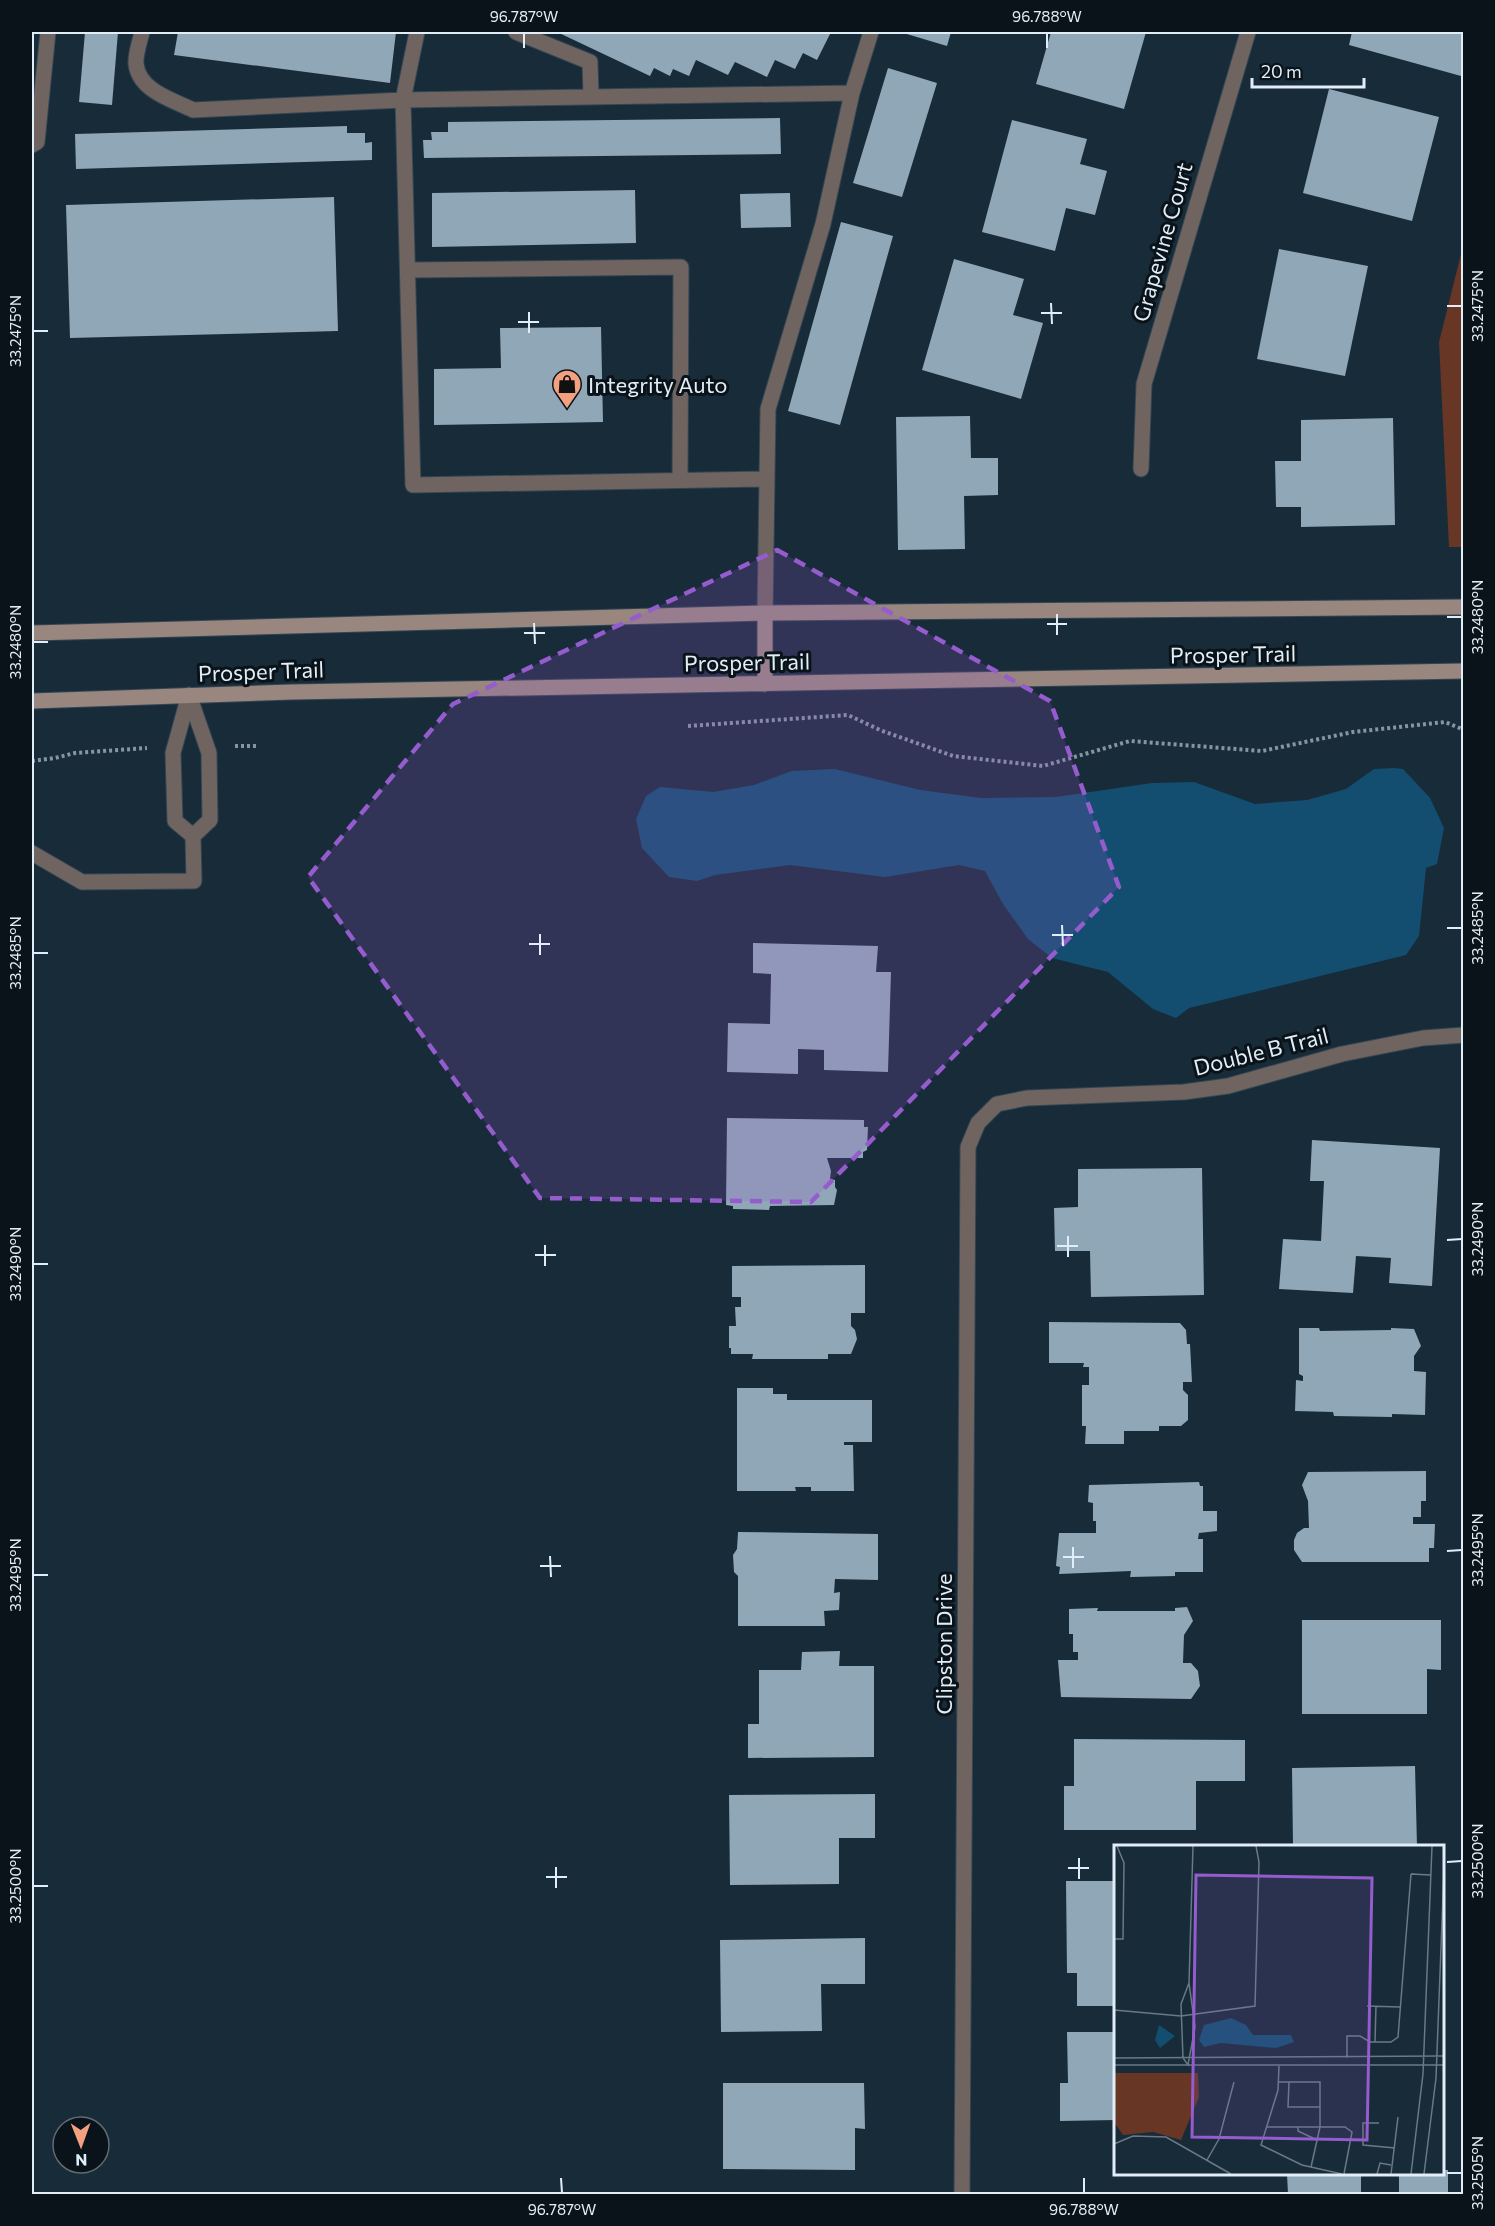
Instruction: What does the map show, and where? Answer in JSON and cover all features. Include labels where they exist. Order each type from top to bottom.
[{"type":"main road","name":"Prosper Trail","points":[[32,633],[765,613],[1464,607]]},
{"type":"main road","points":[[765,613],[765,684]]},
{"type":"main road","name":"Prosper Trail","points":[[32,702],[304,691],[1464,672]]},
{"type":"street","points":[[32,146],[37,142],[48,32]]},
{"type":"street","points":[[141,32],[136,65],[144,82],[161,96],[193,110],[403,100],[852,93]]},
{"type":"street","points":[[417,32],[403,100],[412,485],[766,479]]},
{"type":"street","points":[[516,32],[590,62],[591,96]]},
{"type":"street","points":[[765,613],[768,409],[823,224],[852,93],[871,32]]},
{"type":"street","name":"Grapevine Court","points":[[1141,469],[1144,384],[1248,32]]},
{"type":"street","points":[[408,270],[681,267],[680,480]]},
{"type":"street","points":[[32,853],[82,882],[194,881],[193,836],[175,820],[172,753],[189,695]]},
{"type":"street","points":[[189,695],[209,753],[210,820],[193,836]]},
{"type":"street","name":"Double B Trail","points":[[997,1104],[1027,1098],[1184,1092],[1228,1086],[1342,1054],[1423,1038],[1464,1035]]},
{"type":"street","name":"Clipston Drive","points":[[962,2194],[968,1147],[978,1123],[997,1104]]},
{"type":"path","points":[[688,726],[848,716],[953,756],[1043,766],[1130,741],[1262,751],[1353,732],[1445,722],[1462,729],[1464,727]]},
{"type":"highlighted area","points":[[777,550],[1050,701],[1119,887],[811,1202],[540,1198],[308,877],[453,704]]},
{"type":"shaded area","points":[[1463,246],[1463,547],[1449,547],[1439,342]]},
{"type":"water","points":[[835,769],[920,790],[981,798],[1056,797],[1152,783],[1194,782],[1255,804],[1307,800],[1346,789],[1374,769],[1403,769],[1430,798],[1444,828],[1437,864],[1426,868],[1419,936],[1406,955],[1189,1008],[1176,1018],[1153,1009],[1108,972],[1052,958],[1028,939],[1003,904],[985,871],[959,865],[885,877],[790,865],[715,875],[697,881],[669,877],[642,848],[636,819],[646,796],[660,787],[713,792],[754,785],[792,771]]},
{"type":"building","points":[[85,32],[118,32],[112,105],[79,102]]},
{"type":"building","points":[[178,32],[396,32],[390,83],[174,55]]},
{"type":"building","points":[[557,32],[831,32],[817,60],[803,53],[795,69],[775,60],[767,77],[735,62],[728,75],[696,60],[689,76],[673,69],[670,76],[654,68],[650,76]]},
{"type":"building","points":[[900,32],[951,32],[947,46]]},
{"type":"building","points":[[1051,32],[1146,32],[1124,109],[1036,84]]},
{"type":"building","points":[[1352,32],[1464,32],[1464,67],[1461,76],[1349,45]]},
{"type":"building","points":[[888,68],[937,83],[902,197],[853,183]]},
{"type":"building","points":[[1329,89],[1439,117],[1412,221],[1303,193]]},
{"type":"building","points":[[780,118],[781,154],[424,158],[423,140],[432,140],[431,132],[448,132],[448,122]]},
{"type":"building","points":[[1012,120],[1087,139],[1080,164],[1107,171],[1095,215],[1066,208],[1055,251],[982,232]]},
{"type":"building","points":[[347,126],[347,133],[365,133],[365,143],[372,142],[372,160],[76,169],[75,134]]},
{"type":"building","points":[[635,190],[636,243],[432,247],[432,193]]},
{"type":"building","points":[[790,193],[791,227],[741,228],[740,194]]},
{"type":"building","points":[[334,197],[338,331],[70,338],[66,205]]},
{"type":"building","points":[[841,222],[893,236],[840,425],[788,411]]},
{"type":"building","points":[[1279,249],[1368,266],[1345,376],[1257,359]]},
{"type":"building","points":[[954,259],[1024,279],[1013,315],[1043,323],[1021,399],[922,370]]},
{"type":"building","points":[[601,327],[603,422],[434,425],[434,369],[501,368],[500,328]]},
{"type":"building","points":[[970,416],[971,458],[998,458],[998,495],[964,496],[965,549],[898,550],[896,417]]},
{"type":"building","points":[[1393,418],[1395,525],[1301,527],[1301,507],[1276,507],[1275,461],[1301,461],[1301,420]]},
{"type":"building","points":[[753,943],[878,946],[876,972],[891,972],[888,1072],[824,1070],[824,1050],[798,1049],[798,1074],[727,1072],[728,1023],[770,1024],[771,974],[753,973]]},
{"type":"building","points":[[727,1118],[864,1120],[864,1127],[868,1127],[867,1150],[863,1152],[863,1158],[827,1158],[831,1171],[830,1179],[835,1180],[837,1190],[834,1205],[770,1206],[769,1210],[733,1209],[733,1206],[726,1205]]},
{"type":"building","points":[[1312,1140],[1440,1148],[1432,1286],[1389,1283],[1391,1258],[1356,1256],[1353,1293],[1279,1289],[1283,1239],[1321,1241],[1324,1181],[1310,1181]]},
{"type":"building","points":[[1202,1168],[1204,1295],[1091,1297],[1090,1251],[1055,1251],[1054,1208],[1078,1207],[1078,1169]]},
{"type":"building","points":[[865,1265],[865,1313],[851,1313],[851,1326],[855,1330],[857,1339],[851,1354],[828,1354],[828,1359],[752,1359],[753,1354],[731,1354],[729,1326],[736,1326],[735,1307],[741,1307],[741,1297],[732,1297],[732,1266]]},
{"type":"building","points":[[1049,1322],[1180,1323],[1186,1330],[1187,1344],[1190,1344],[1192,1382],[1183,1382],[1183,1390],[1188,1395],[1188,1420],[1181,1426],[1159,1426],[1159,1431],[1124,1431],[1124,1444],[1085,1444],[1086,1426],[1082,1426],[1082,1385],[1089,1385],[1089,1367],[1083,1367],[1084,1363],[1049,1363]]},
{"type":"building","points":[[1299,1328],[1319,1328],[1320,1331],[1414,1329],[1421,1346],[1414,1356],[1414,1371],[1426,1372],[1425,1415],[1334,1416],[1333,1412],[1295,1411],[1296,1380],[1303,1381],[1303,1376],[1299,1374]]},
{"type":"building","points":[[737,1388],[773,1388],[773,1394],[787,1394],[787,1400],[872,1400],[872,1442],[844,1442],[844,1445],[853,1445],[854,1491],[811,1491],[811,1487],[795,1487],[796,1491],[737,1491]]},
{"type":"building","points":[[1426,1471],[1426,1501],[1421,1501],[1421,1517],[1413,1517],[1413,1524],[1435,1524],[1434,1548],[1429,1548],[1429,1562],[1302,1562],[1294,1550],[1297,1533],[1304,1528],[1309,1528],[1308,1501],[1302,1485],[1308,1472]]},
{"type":"building","points":[[1199,1482],[1200,1486],[1203,1486],[1203,1511],[1217,1511],[1217,1531],[1199,1533],[1198,1539],[1203,1539],[1203,1572],[1175,1572],[1175,1576],[1130,1577],[1131,1571],[1059,1574],[1060,1567],[1056,1566],[1059,1533],[1096,1533],[1093,1503],[1088,1502],[1089,1485]]},
{"type":"building","points":[[738,1532],[878,1534],[878,1580],[835,1579],[834,1593],[840,1592],[839,1610],[824,1611],[825,1626],[738,1626],[738,1576],[734,1572],[733,1555],[737,1549]]},
{"type":"building","points":[[1187,1607],[1193,1621],[1184,1635],[1183,1663],[1191,1663],[1198,1671],[1200,1686],[1191,1699],[1061,1697],[1058,1660],[1078,1660],[1078,1652],[1073,1652],[1073,1634],[1069,1634],[1069,1609],[1175,1611],[1175,1608]]},
{"type":"building","points":[[1302,1620],[1441,1620],[1441,1670],[1427,1669],[1427,1714],[1302,1714]]},
{"type":"building","points":[[840,1651],[839,1666],[874,1666],[874,1757],[748,1758],[748,1724],[759,1724],[759,1670],[801,1670],[802,1652]]},
{"type":"building","points":[[1074,1739],[1245,1740],[1245,1781],[1196,1781],[1196,1830],[1064,1830],[1064,1786],[1074,1786]]},
{"type":"building","points":[[1415,1766],[1417,1845],[1293,1845],[1292,1768]]},
{"type":"building","points":[[875,1794],[875,1838],[839,1838],[839,1884],[730,1885],[729,1795]]},
{"type":"building","points":[[1066,1881],[1114,1881],[1114,2006],[1077,2006],[1077,1973],[1067,1973]]},
{"type":"building","points":[[865,1938],[865,1984],[821,1984],[822,2031],[721,2032],[720,1940]]},
{"type":"building","points":[[1067,2032],[1114,2032],[1114,2120],[1060,2121],[1060,2083],[1068,2083]]},
{"type":"building","points":[[723,2083],[864,2083],[865,2129],[855,2128],[855,2170],[723,2169]]},
{"type":"building","points":[[1444,2170],[1448,2170],[1448,2194],[1399,2194],[1399,2175],[1444,2175]]},
{"type":"building","points":[[1287,2175],[1361,2175],[1361,2192],[1372,2192],[1372,2194],[1288,2194]]},
{"type":"place","name":"Integrity Auto","points":[[567,410]]}]
